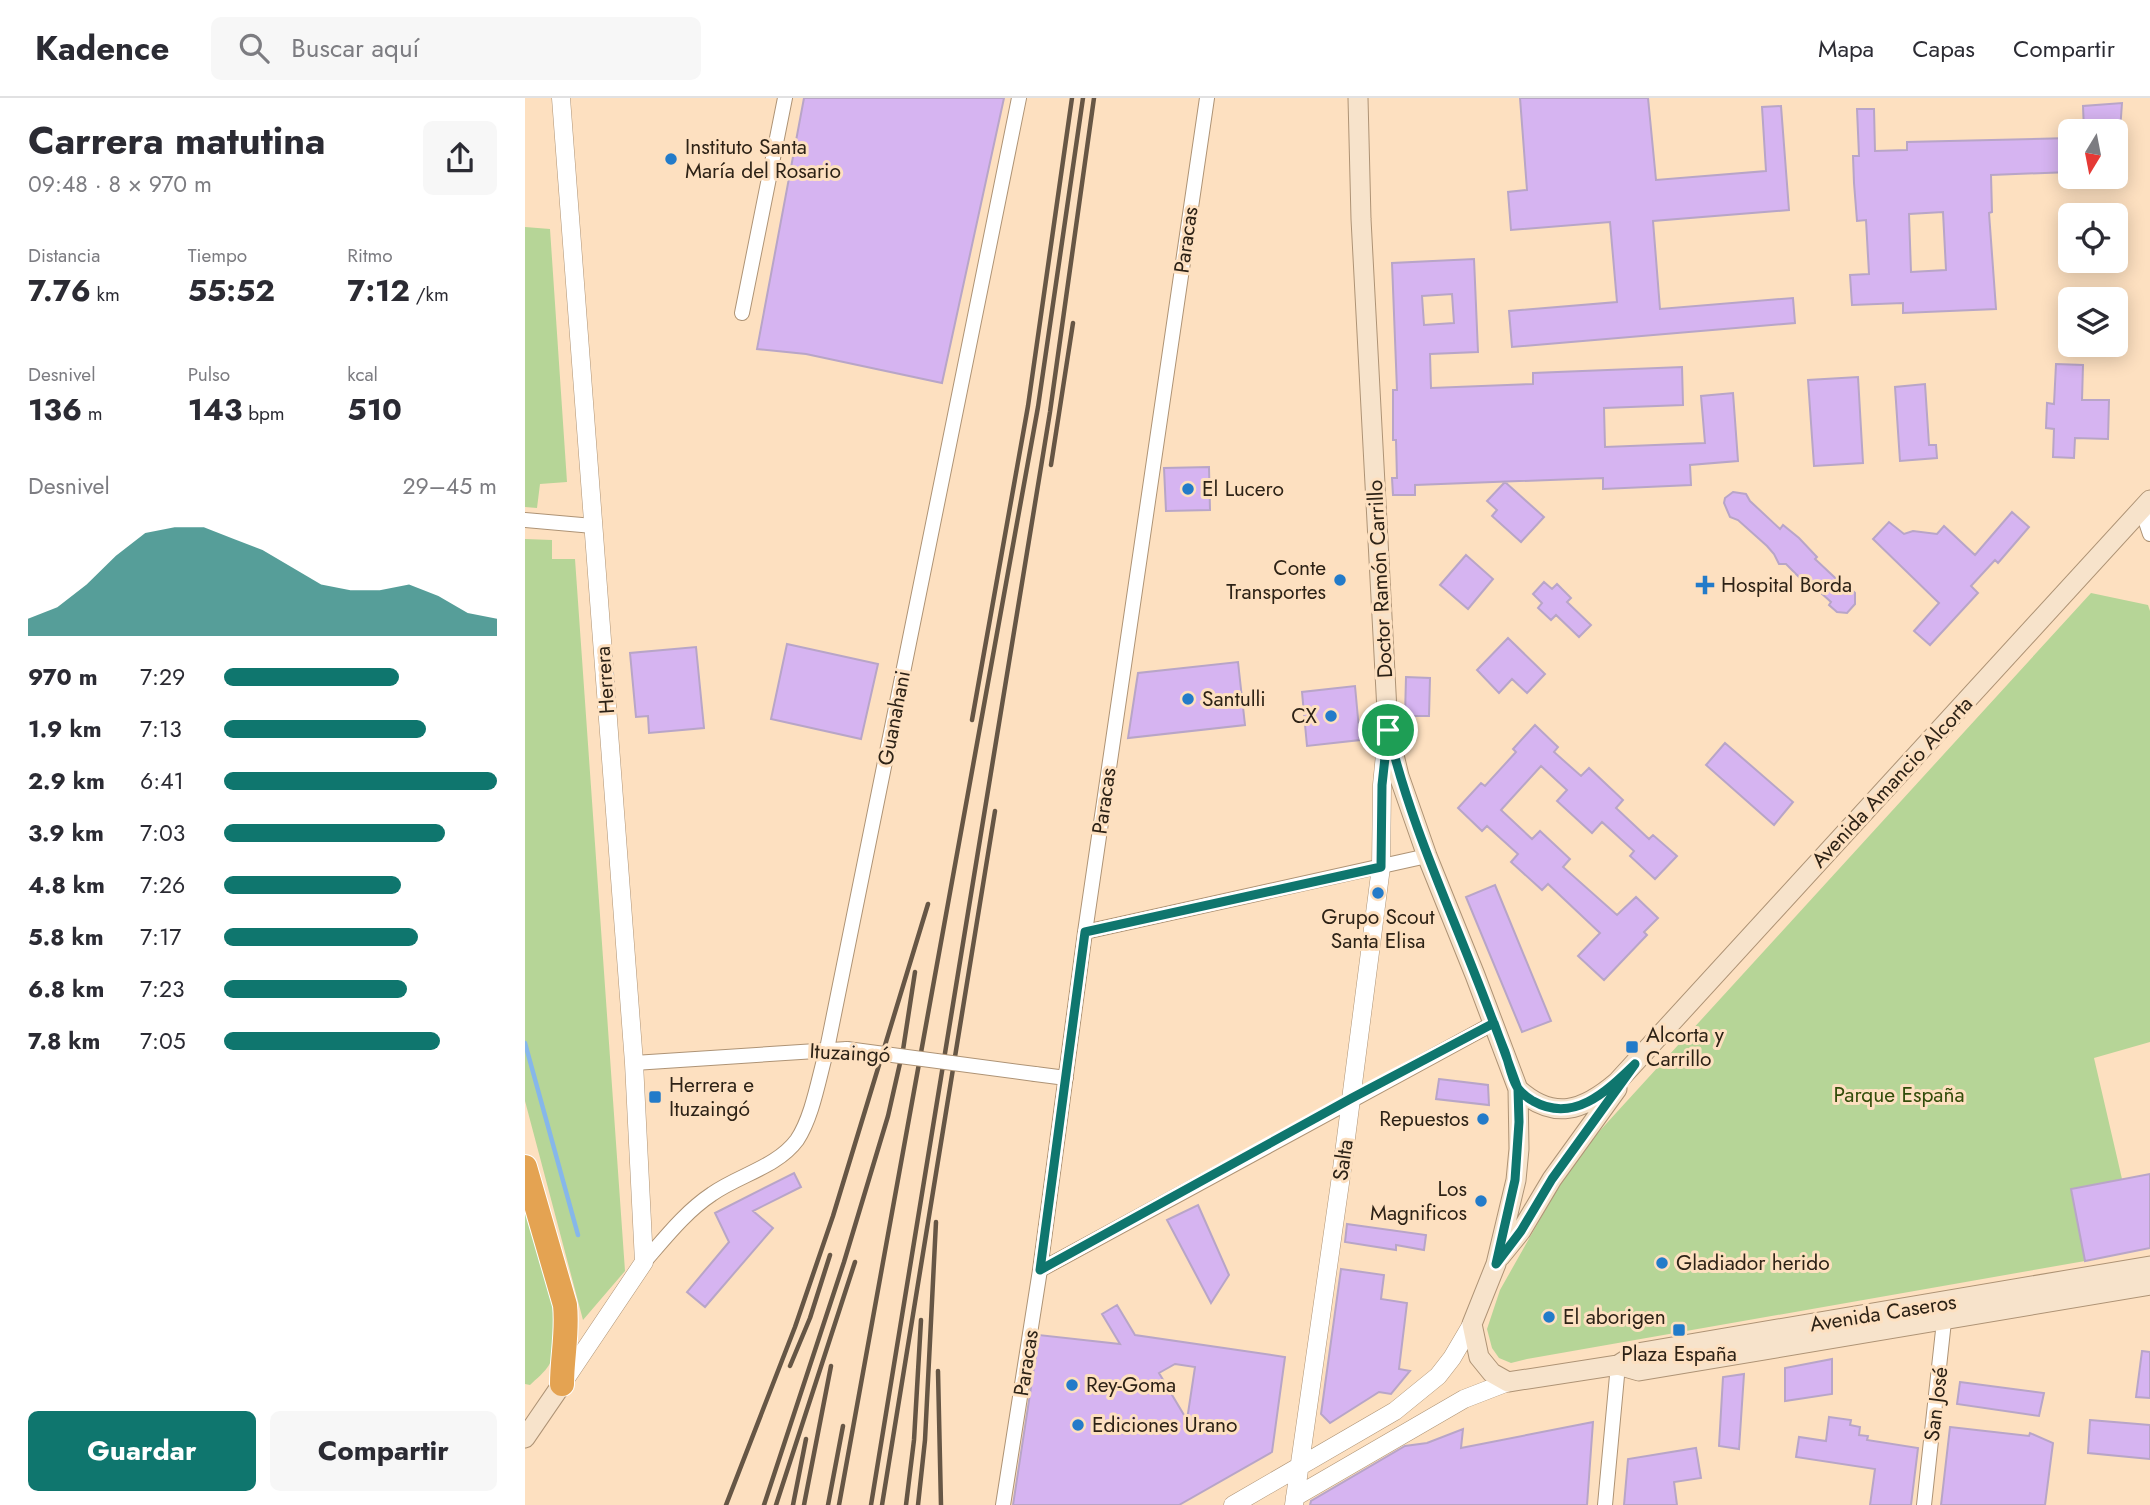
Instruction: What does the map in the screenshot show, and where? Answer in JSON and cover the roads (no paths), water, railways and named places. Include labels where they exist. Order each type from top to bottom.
[{"type":"highway","points":[[525,1167],[565,1305],[562,1384]]},
{"type":"main road","name":"Doctor Ramón Carrillo","points":[[1358,98],[1361,219],[1388,730],[1399,776],[1427,856],[1518,1089],[1518,1164],[1496,1264],[1472,1324]]},
{"type":"main road","name":"Avenida Amancio Alcorta","points":[[1518,1089],[1536,1103],[1550,1108],[1562,1110],[1577,1107],[1609,1088],[1635,1064],[2146,505]]},
{"type":"main road","name":"Avenida Amancio Alcorta","points":[[1496,1264],[1521,1231],[1552,1179],[1635,1064]]},
{"type":"main road","name":"Avenida Caseros","points":[[1945,1310],[2150,1266]]},
{"type":"main road","name":"Avenida Caseros","points":[[1508,1382],[1618,1365],[1637,1353],[1945,1310],[2150,1285]]},
{"type":"main road","points":[[1472,1324],[1479,1357],[1492,1373],[1508,1382]]},
{"type":"main road","points":[[525,1438],[562,1384]]},
{"type":"street","name":"Herrera","points":[[561,98],[634,1063],[644,1262]]},
{"type":"street","points":[[742,313],[785,98]]},
{"type":"street","name":"Guanahani","points":[[644,1262],[697,1205],[714,1192],[780,1157],[790,1148],[806,1122],[827,1049],[1019,98]]},
{"type":"street","name":"Paracas","points":[[1003,1505],[1040,1270],[1085,932],[1207,98]]},
{"type":"street","points":[[2146,505],[2150,534]]},
{"type":"street","points":[[525,520],[593,526]]},
{"type":"street","name":"Salta","points":[[1294,1501],[1352,1098],[1381,867],[1382,785],[1388,730]]},
{"type":"street","points":[[1085,932],[1427,856]]},
{"type":"street","points":[[1040,1270],[1494,1023]]},
{"type":"street","name":"Ituzaingó","points":[[634,1063],[847,1049],[1066,1078]]},
{"type":"street","points":[[562,1384],[644,1262]]},
{"type":"street","name":"San José","points":[[1924,1505],[1945,1310]]},
{"type":"street","points":[[1233,1505],[1382,1420],[1427,1386],[1446,1366],[1472,1324]]},
{"type":"street","points":[[1605,1505],[1618,1365]]},
{"type":"street","name":"Avenida Caseros","points":[[1294,1501],[1457,1402],[1508,1382]]},
{"type":"waterway","points":[[525,1043],[578,1235]]},
{"type":"railway","points":[[972,720],[1028,406],[1072,98]]},
{"type":"railway","points":[[839,1505],[1038,407],[1083,98]]},
{"type":"railway","points":[[871,1505],[1050,412],[1094,98]]},
{"type":"railway","points":[[1051,465],[1073,323]]},
{"type":"railway","points":[[882,1505],[995,811]]},
{"type":"railway","points":[[726,1505],[795,1327],[833,1216],[928,904]]},
{"type":"railway","points":[[764,1505],[844,1262],[888,1116],[903,1050],[915,972]]},
{"type":"railway","points":[[918,1505],[925,1440],[936,1222]]},
{"type":"railway","points":[[790,1366],[810,1318],[830,1255]]},
{"type":"railway","points":[[776,1505],[855,1262]]},
{"type":"railway","points":[[906,1505],[914,1440],[921,1320]]},
{"type":"railway","points":[[804,1505],[831,1366]]},
{"type":"railway","points":[[938,1371],[941,1505]]},
{"type":"railway","points":[[828,1505],[843,1426]]},
{"type":"railway","points":[[793,1505],[806,1439]]},
{"type":"place","name":"Instituto Santa María del Rosario","points":[[671,159]]},
{"type":"place","name":"El Lucero","points":[[1188,489]]},
{"type":"place","name":"Conte Transportes","points":[[1340,580]]},
{"type":"place","name":"Hospital Borda","points":[[1705,585]]},
{"type":"place","name":"Santulli","points":[[1188,699]]},
{"type":"place","name":"CX","points":[[1331,716]]},
{"type":"place","name":"Grupo Scout Santa Elisa","points":[[1378,893]]},
{"type":"place","name":"Alcorta y Carrillo","points":[[1632,1047]]},
{"type":"place","name":"Herrera e Ituzaingó","points":[[655,1097]]},
{"type":"place","name":"Repuestos","points":[[1483,1119]]},
{"type":"place","name":"Los Magnificos","points":[[1481,1201]]},
{"type":"place","name":"Gladiador herido","points":[[1662,1263]]},
{"type":"place","name":"El aborigen","points":[[1549,1317]]},
{"type":"place","name":"Plaza España","points":[[1679,1330]]},
{"type":"place","name":"Rey-Goma","points":[[1072,1385]]},
{"type":"place","name":"Ediciones Urano","points":[[1078,1425]]},
{"type":"park label","name":"Parque España","points":[[1899,1095]]}]
